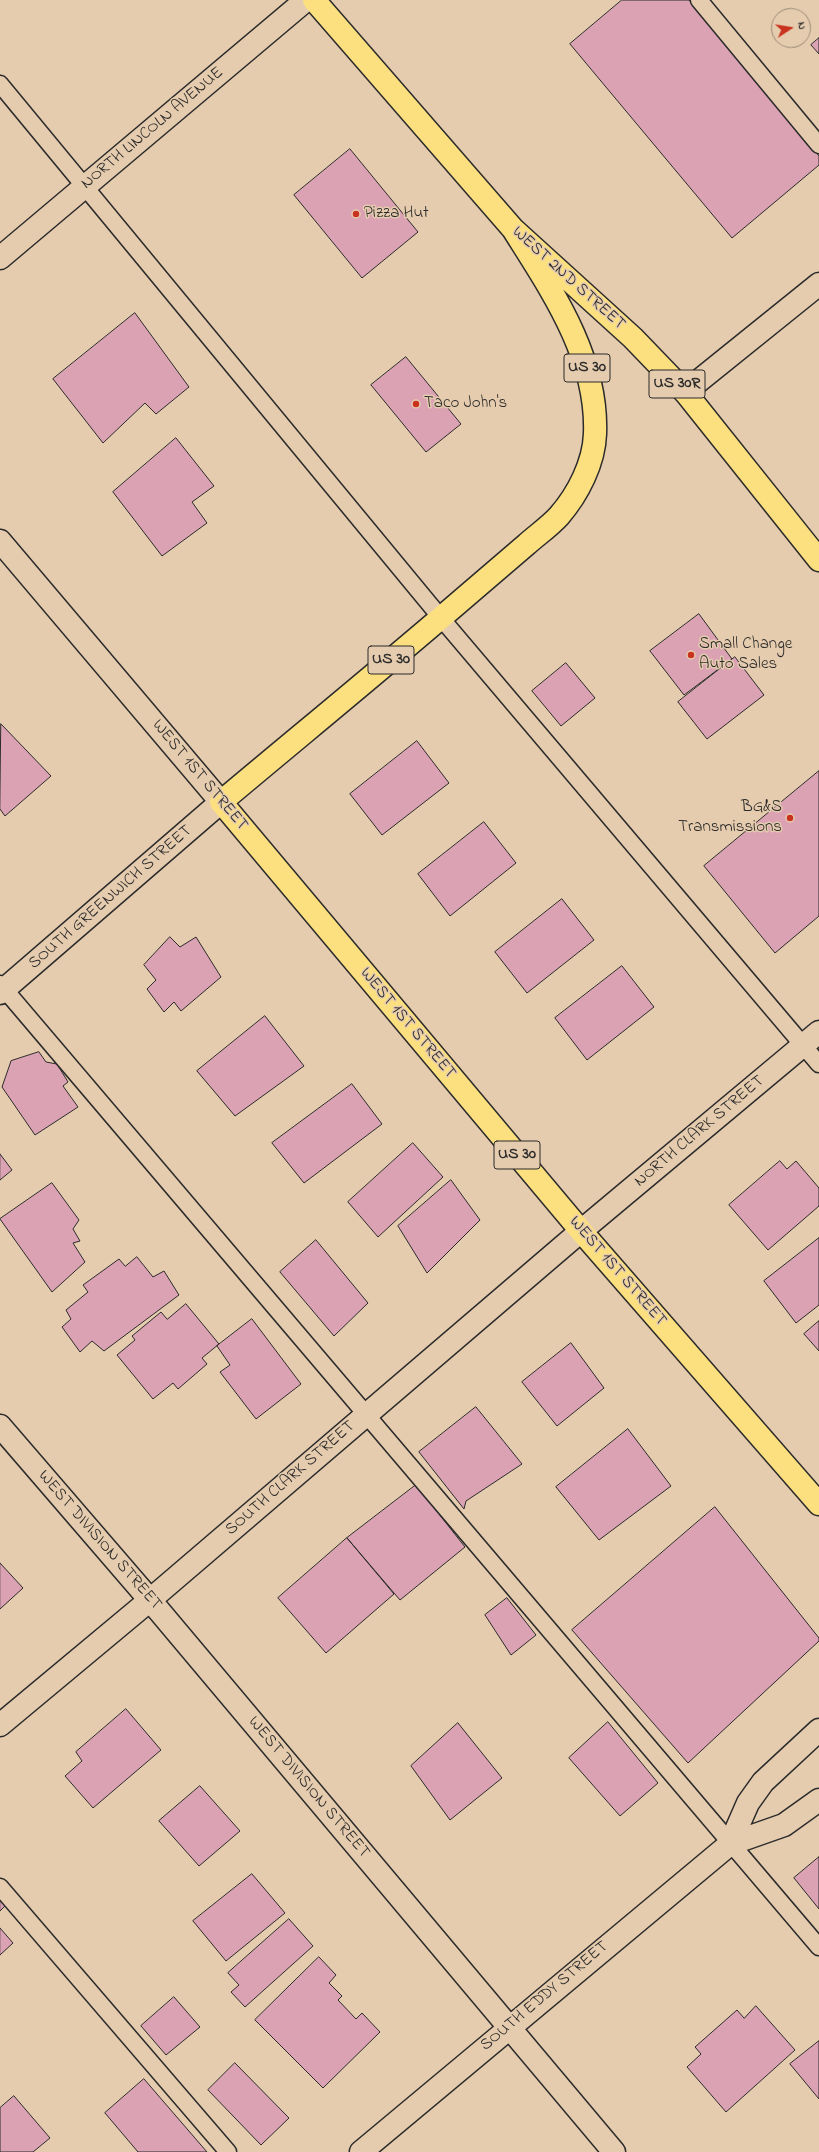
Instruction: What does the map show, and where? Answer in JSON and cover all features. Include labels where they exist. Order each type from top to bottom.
[{"type":"highway","name":"WEST 2ND STREET","points":[[314,0],[512,229],[633,338],[685,392],[819,560]]},
{"type":"highway","name":"US 30","points":[[221,802],[441,618],[558,516],[577,491],[589,464],[595,435],[594,400],[587,368],[571,327],[551,288],[512,229]]},
{"type":"highway","name":"WEST 1ST STREET","points":[[221,802],[581,1231],[819,1504]]},
{"type":"street","name":"NORTH LINCOLN AVENUE","points":[[0,258],[306,0]]},
{"type":"street","points":[[685,392],[819,284]]},
{"type":"street","name":"WEST 1ST STREET","points":[[0,541],[221,802]]},
{"type":"street","name":"SOUTH GREENWICH STREET","points":[[2,989],[221,802]]},
{"type":"street","name":"NORTH CLARK STREET","points":[[581,1231],[811,1039]]},
{"type":"street","name":"SOUTH CLARK STREET","points":[[0,1726],[150,1600],[581,1231]]},
{"type":"street","name":"WEST DIVISION STREET","points":[[0,1426],[150,1600],[614,2152]]},
{"type":"street","name":"SOUTH EDDY STREET","points":[[730,1844],[748,1803],[763,1782],[819,1730]]},
{"type":"street","name":"SOUTH EDDY STREET","points":[[361,2152],[509,2026],[730,1844],[784,1825],[819,1800]]},
{"type":"lane","points":[[699,0],[819,145]]},
{"type":"lane","points":[[0,84],[85,185],[441,618],[811,1039],[819,1064]]},
{"type":"lane","points":[[2,989],[819,1947]]},
{"type":"lane","points":[[0,1887],[228,2152]]},
{"type":"building","points":[[622,0],[689,0],[819,156],[819,165],[732,238],[570,44]]},
{"type":"building","points":[[819,38],[819,54],[811,45]]},
{"type":"building","name":"Pizza Hut","points":[[350,149],[418,232],[362,278],[294,195]]},
{"type":"building","points":[[135,313],[189,387],[156,414],[145,403],[103,443],[53,379]]},
{"type":"building","name":"Taco John's","points":[[406,357],[461,424],[426,452],[371,385]]},
{"type":"building","points":[[176,438],[214,486],[192,502],[207,523],[162,556],[113,492]]},
{"type":"building","name":"Small Change Auto Sales","points":[[699,614],[732,659],[684,695],[650,651]]},
{"type":"building","points":[[735,657],[764,695],[707,739],[678,702]]},
{"type":"building","points":[[566,663],[595,698],[561,726],[532,691]]},
{"type":"building","points":[[1,724],[51,776],[5,816],[0,809]]},
{"type":"building","points":[[417,741],[449,783],[382,835],[350,794]]},
{"type":"building","name":"BG&S Transmissions","points":[[819,771],[819,916],[775,953],[704,866]]},
{"type":"building","points":[[484,822],[516,863],[450,916],[418,874]]},
{"type":"building","points":[[562,899],[594,940],[527,993],[495,952]]},
{"type":"building","points":[[170,937],[180,947],[196,937],[221,977],[181,1011],[174,1002],[164,1012],[147,989],[156,980],[144,965]]},
{"type":"building","points":[[622,966],[654,1007],[587,1060],[555,1018]]},
{"type":"building","points":[[265,1016],[304,1066],[235,1116],[197,1071]]},
{"type":"building","points":[[39,1052],[46,1062],[57,1064],[68,1082],[63,1086],[78,1107],[35,1135],[2,1087],[11,1061]]},
{"type":"building","points":[[352,1084],[382,1124],[304,1183],[272,1143]]},
{"type":"building","points":[[413,1143],[443,1177],[378,1237],[348,1202]]},
{"type":"building","points":[[0,1154],[12,1170],[0,1180]]},
{"type":"building","points":[[780,1161],[787,1169],[796,1161],[819,1188],[819,1206],[768,1250],[729,1205]]},
{"type":"building","points":[[451,1180],[480,1220],[427,1273],[398,1226]]},
{"type":"building","points":[[52,1183],[79,1220],[73,1229],[80,1241],[73,1243],[85,1262],[52,1292],[0,1219]]},
{"type":"building","points":[[819,1238],[819,1305],[796,1323],[764,1281]]},
{"type":"building","points":[[316,1240],[368,1303],[334,1336],[280,1272]]},
{"type":"building","points":[[137,1257],[153,1277],[164,1271],[179,1295],[104,1351],[92,1341],[80,1352],[62,1327],[71,1319],[66,1310],[88,1292],[83,1285],[119,1259],[125,1266]]},
{"type":"building","points":[[186,1304],[219,1344],[202,1358],[207,1364],[178,1389],[173,1383],[153,1399],[117,1355],[135,1340],[132,1336],[161,1312],[167,1319]]},
{"type":"building","points":[[252,1319],[301,1384],[256,1419],[220,1372],[230,1365],[217,1346]]},
{"type":"building","points":[[819,1321],[819,1351],[804,1334]]},
{"type":"building","points":[[571,1343],[604,1388],[557,1426],[522,1382]]},
{"type":"building","points":[[476,1407],[522,1464],[466,1501],[464,1509],[419,1452]]},
{"type":"building","points":[[628,1429],[671,1486],[599,1540],[556,1487]]},
{"type":"building","points":[[416,1485],[465,1547],[400,1600],[347,1538]]},
{"type":"building","points":[[715,1507],[819,1638],[819,1641],[688,1763],[572,1630]]},
{"type":"building","points":[[347,1538],[394,1594],[326,1653],[278,1598]]},
{"type":"building","points":[[0,1563],[23,1588],[0,1609]]},
{"type":"building","points":[[507,1598],[536,1635],[511,1655],[485,1615]]},
{"type":"building","points":[[126,1709],[161,1750],[93,1808],[65,1776],[82,1761],[76,1752]]},
{"type":"building","points":[[608,1722],[658,1783],[620,1816],[569,1758]]},
{"type":"building","points":[[458,1723],[502,1778],[450,1820],[411,1766]]},
{"type":"building","points":[[200,1786],[240,1831],[199,1866],[159,1821]]},
{"type":"building","points":[[819,1857],[819,1909],[794,1878]]},
{"type":"building","points":[[252,1874],[285,1913],[226,1961],[193,1921]]},
{"type":"building","points":[[0,1893],[9,1902],[0,1911]]},
{"type":"building","points":[[289,1919],[313,1946],[245,2007],[231,1992],[239,1985],[228,1973]]},
{"type":"building","points":[[0,1928],[13,1943],[0,1955]]},
{"type":"building","points":[[319,1957],[336,1975],[329,1983],[342,1996],[338,2000],[356,2019],[362,2013],[380,2032],[323,2088],[255,2020]]},
{"type":"building","points":[[174,1997],[200,2027],[166,2055],[141,2026]]},
{"type":"building","points":[[756,2006],[795,2050],[726,2112],[687,2067],[701,2054],[695,2047],[737,2010],[744,2018]]},
{"type":"building","points":[[819,2041],[819,2099],[790,2064]]},
{"type":"building","points":[[235,2063],[289,2118],[261,2145],[208,2090]]},
{"type":"building","points":[[144,2079],[207,2152],[138,2152],[105,2113]]},
{"type":"building","points":[[14,2096],[50,2138],[33,2152],[0,2152],[0,2108]]},
{"type":"place","name":"Pizza Hut","points":[[356,214]]},
{"type":"place","name":"Taco John's","points":[[416,404]]},
{"type":"place","name":"Small Change Auto Sales","points":[[691,655]]},
{"type":"place","name":"BG&S Transmissions","points":[[790,818]]}]
